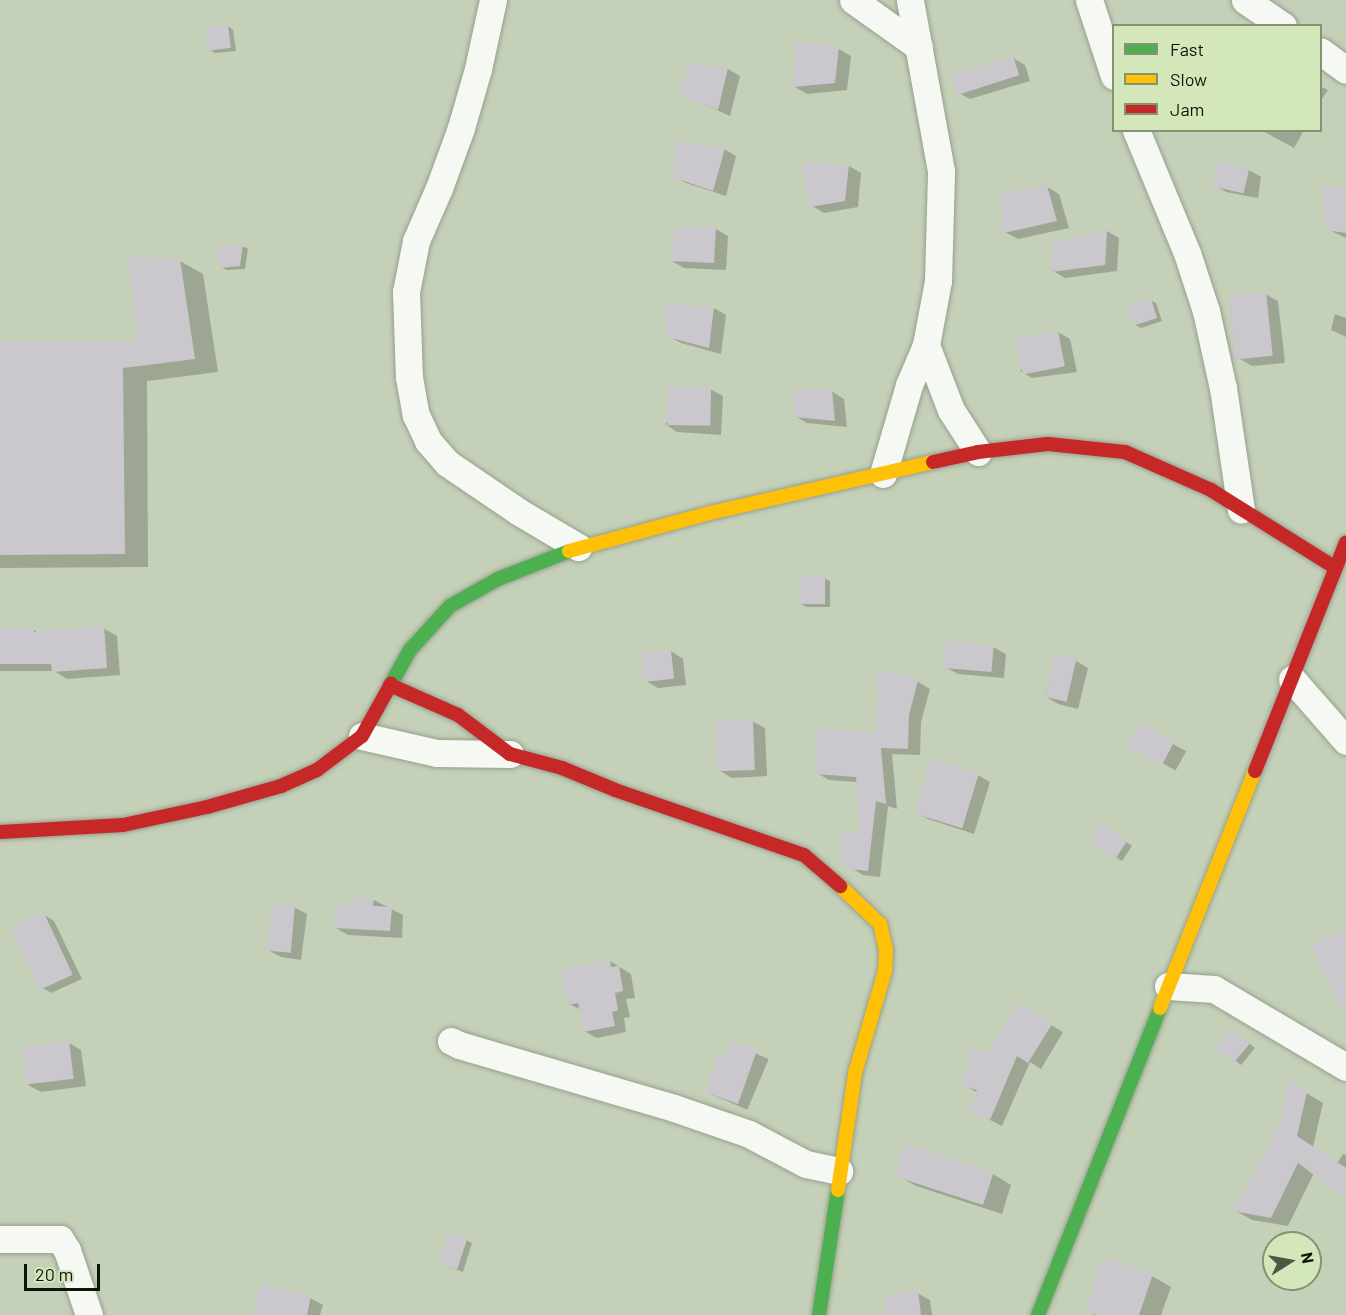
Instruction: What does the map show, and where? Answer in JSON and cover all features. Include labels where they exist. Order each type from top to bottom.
[{"type":"street","points":[[493,0],[478,69],[460,128],[439,188],[416,241],[406,292],[409,377],[416,415],[428,441],[447,463],[519,512],[578,547]]},
{"type":"street","points":[[853,0],[919,47]]},
{"type":"street","points":[[883,474],[909,385],[926,345],[938,281],[941,171],[910,0]]},
{"type":"street","points":[[1089,0],[1112,73]]},
{"type":"street","points":[[1245,0],[1280,24]]},
{"type":"street","points":[[1322,52],[1346,70]]},
{"type":"street","points":[[1137,132],[1187,253],[1206,311],[1227,410],[1241,510]]},
{"type":"street","points":[[926,345],[951,410],[978,452]]},
{"type":"street","points":[[0,832],[123,825],[207,807],[281,786],[317,770],[362,736],[410,650],[450,606],[498,579],[578,547],[710,513],[978,452],[1048,444],[1125,452],[1211,490],[1336,568]]},
{"type":"street","points":[[1038,1315],[1346,542]]},
{"type":"street","points":[[1292,679],[1346,741]]},
{"type":"street","points":[[390,685],[458,715],[510,754]]},
{"type":"street","points":[[362,736],[437,753],[510,754],[562,768],[615,790],[804,855],[850,894],[880,924],[885,950],[885,971],[855,1073],[819,1315]]},
{"type":"street","points":[[1168,986],[1214,989],[1346,1067]]},
{"type":"street","points":[[451,1041],[459,1046],[674,1108],[748,1134],[806,1164],[839,1171]]},
{"type":"street","points":[[0,1239],[60,1239],[67,1250],[89,1315]]},
{"type":"building","points":[[228,25],[231,48],[208,51],[205,28]]},
{"type":"building","points":[[796,41],[839,47],[835,83],[793,87]]},
{"type":"building","points":[[1013,56],[1019,75],[957,95],[951,76]]},
{"type":"building","points":[[689,64],[728,68],[718,110],[679,95]]},
{"type":"building","points":[[677,141],[725,148],[713,191],[672,177]]},
{"type":"building","points":[[801,162],[849,165],[845,201],[810,207]]},
{"type":"building","points":[[1218,162],[1249,169],[1244,194],[1212,186]]},
{"type":"building","points":[[1323,185],[1346,190],[1346,233],[1325,230]]},
{"type":"building","points":[[1047,186],[1057,221],[1004,233],[999,193]]},
{"type":"building","points":[[716,227],[714,263],[670,261],[675,228]]},
{"type":"building","points":[[1107,230],[1105,265],[1051,272],[1054,242]]},
{"type":"building","points":[[243,244],[240,266],[220,268],[218,246]]},
{"type":"building","points":[[128,256],[180,259],[195,359],[123,368],[125,554],[0,555],[0,342],[138,341]]},
{"type":"building","points":[[1266,292],[1273,356],[1235,360],[1228,296]]},
{"type":"building","points":[[1151,299],[1157,318],[1133,326],[1127,307]]},
{"type":"building","points":[[663,304],[714,307],[709,348],[667,337]]},
{"type":"building","points":[[1058,331],[1065,366],[1023,375],[1016,339]]},
{"type":"building","points":[[668,387],[711,388],[710,426],[667,425]]},
{"type":"building","points":[[795,389],[832,390],[835,421],[794,417]]},
{"type":"building","points":[[800,576],[825,576],[825,604],[800,604]]},
{"type":"building","points":[[104,626],[107,668],[52,672],[51,664],[0,664],[0,628],[34,628],[34,632]]},
{"type":"building","points":[[946,641],[994,645],[991,672],[944,668]]},
{"type":"building","points":[[671,650],[674,679],[644,682],[641,653]]},
{"type":"building","points":[[1055,654],[1076,659],[1067,702],[1045,697]]},
{"type":"building","points":[[880,669],[918,680],[909,715],[908,749],[881,748],[886,804],[876,801],[868,871],[849,869],[839,860],[842,830],[860,832],[856,777],[815,774],[818,729],[877,733],[878,689],[875,688]]},
{"type":"building","points":[[753,719],[755,770],[718,771],[716,720]]},
{"type":"building","points":[[1139,723],[1174,742],[1162,765],[1127,746]]},
{"type":"building","points":[[931,759],[979,774],[962,828],[914,814]]},
{"type":"building","points":[[1101,824],[1127,841],[1116,858],[1090,842]]},
{"type":"building","points":[[354,897],[374,899],[373,906],[392,907],[390,931],[334,928],[336,904],[353,905]]},
{"type":"building","points":[[272,903],[295,905],[291,953],[268,951]]},
{"type":"building","points":[[44,913],[73,975],[40,990],[11,928]]},
{"type":"building","points":[[1346,930],[1346,1021],[1312,945]]},
{"type":"building","points":[[610,960],[611,967],[619,966],[623,991],[615,993],[618,1010],[612,1012],[615,1026],[583,1032],[578,1003],[568,1005],[561,969]]},
{"type":"building","points":[[1017,1003],[1052,1024],[1028,1063],[1017,1056],[990,1120],[968,1111],[977,1090],[962,1086],[971,1049],[987,1053]]},
{"type":"building","points":[[1232,1029],[1250,1044],[1234,1063],[1216,1048]]},
{"type":"building","points":[[69,1041],[74,1079],[26,1085],[21,1047]]},
{"type":"building","points":[[730,1041],[757,1050],[738,1104],[705,1092],[719,1053],[725,1055]]},
{"type":"building","points":[[1289,1081],[1307,1092],[1297,1136],[1346,1168],[1346,1199],[1298,1163],[1271,1218],[1234,1211],[1279,1125]]},
{"type":"building","points":[[905,1144],[993,1173],[983,1205],[894,1176]]},
{"type":"building","points":[[448,1233],[467,1239],[457,1270],[438,1263]]},
{"type":"building","points":[[1103,1257],[1153,1274],[1139,1315],[1097,1315],[1085,1311]]},
{"type":"building","points":[[260,1284],[311,1296],[307,1315],[253,1315]]},
{"type":"building","points":[[918,1291],[921,1315],[881,1315],[888,1295]]},
{"type":"traffic: fast","points":[[391,684],[410,650],[450,606],[498,579],[569,551]]},
{"type":"traffic: fast","points":[[1038,1315],[1160,1008]]},
{"type":"traffic: fast","points":[[819,1315],[838,1190]]},
{"type":"traffic: slow","points":[[569,551],[710,513],[933,462]]},
{"type":"traffic: slow","points":[[1160,1008],[1255,771]]},
{"type":"traffic: slow","points":[[838,1190],[855,1073],[885,971],[886,950],[880,924],[840,886]]},
{"type":"traffic: jam","points":[[933,462],[978,452],[1048,444],[1125,452],[1211,490],[1336,568]]},
{"type":"traffic: jam","points":[[1255,771],[1346,542]]},
{"type":"traffic: jam","points":[[0,832],[123,825],[207,807],[281,786],[317,770],[362,736],[391,684]]},
{"type":"traffic: jam","points":[[390,685],[458,715],[510,754],[562,768],[615,790],[804,855],[840,886]]}]
